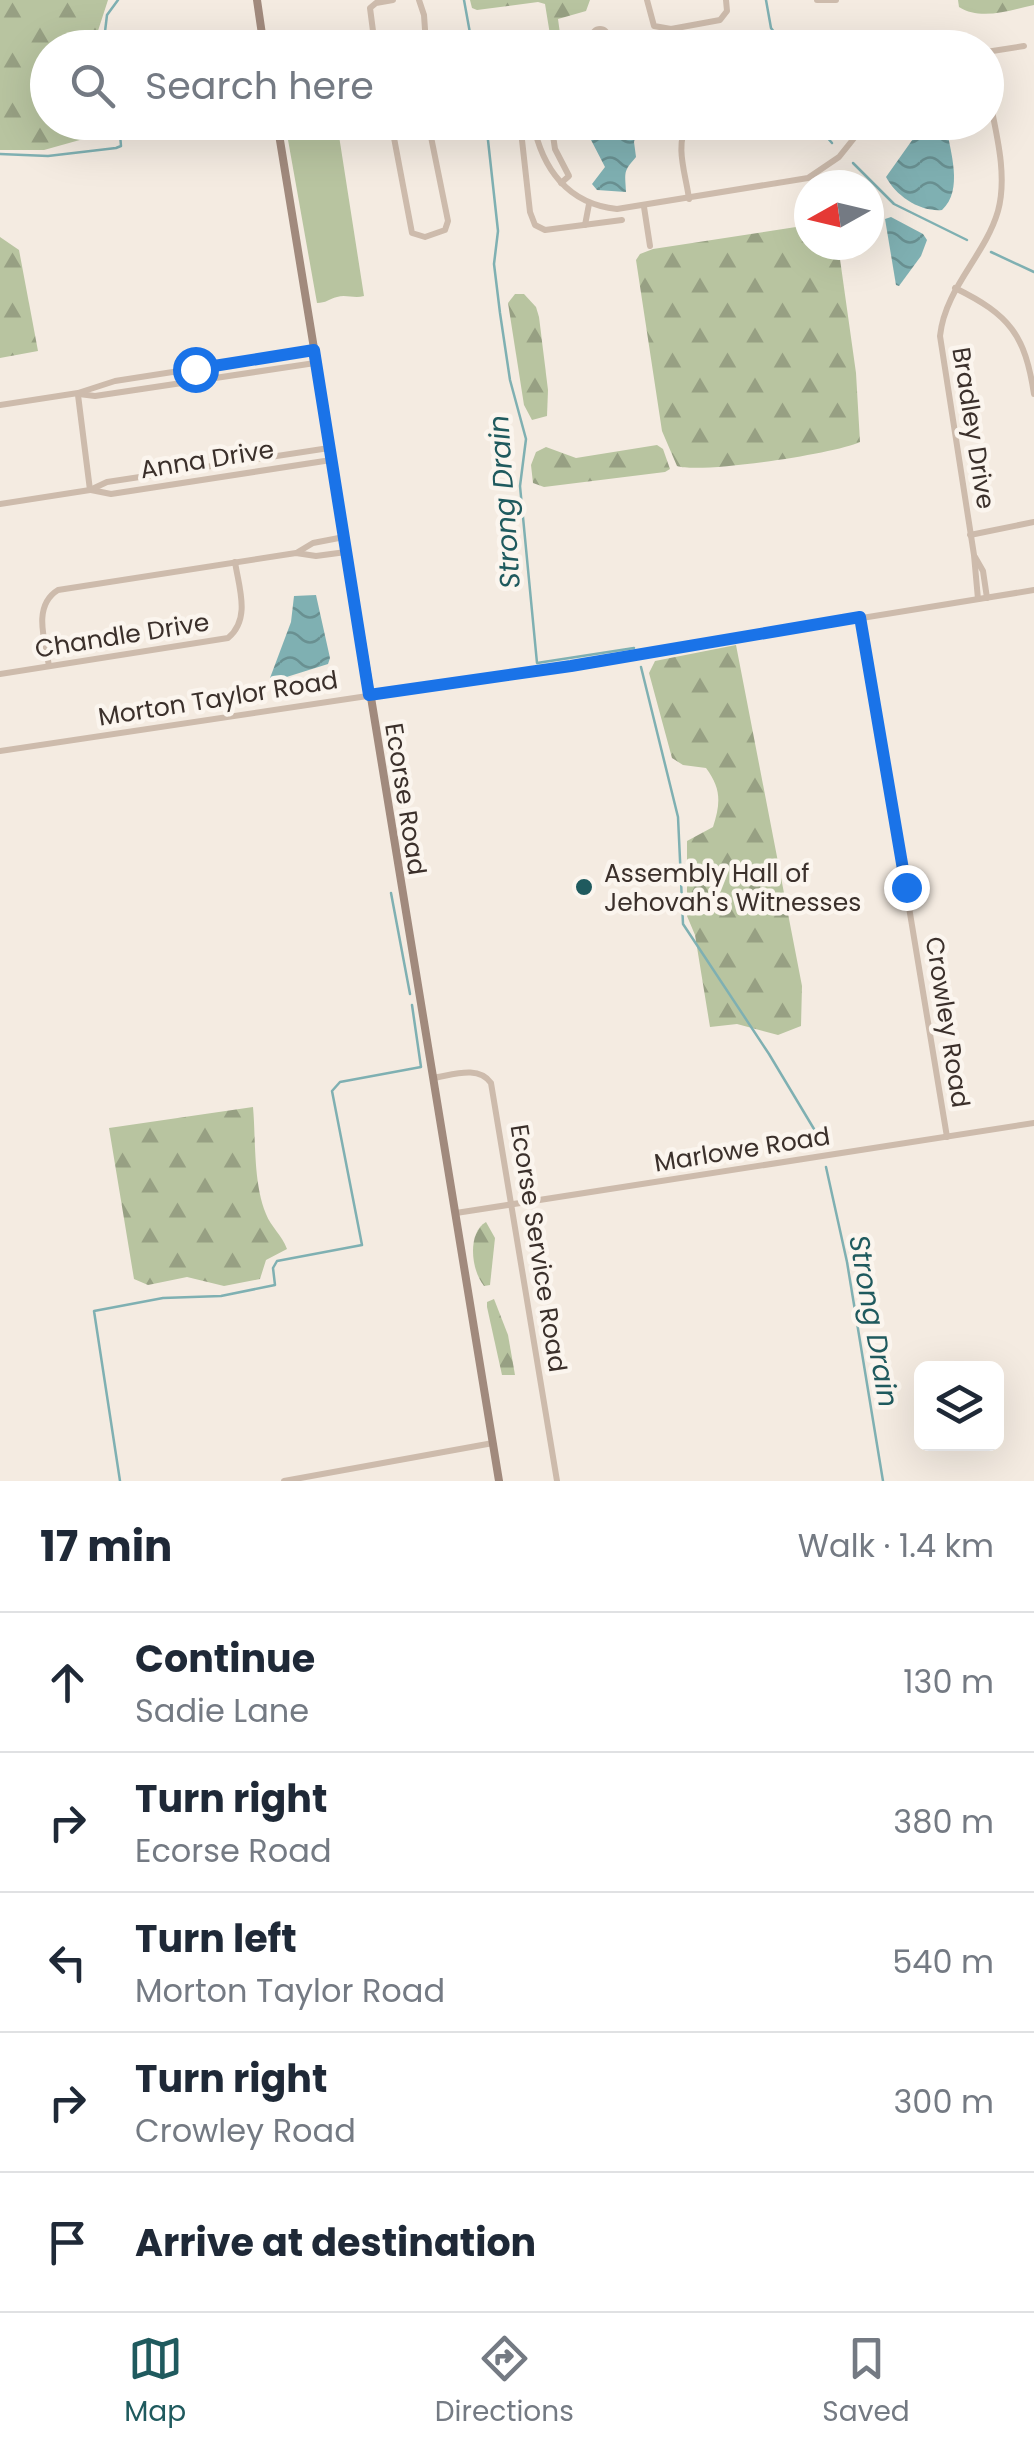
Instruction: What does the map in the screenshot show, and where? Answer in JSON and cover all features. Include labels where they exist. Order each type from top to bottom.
[{"type":"main road","points":[[257,0],[261,30]]},
{"type":"main road","name":"Ecorse Road","points":[[280,140],[499,1481]]},
{"type":"street","points":[[373,30],[370,8],[376,2],[394,0]]},
{"type":"street","points":[[419,0],[425,30]]},
{"type":"street","points":[[647,0],[654,26],[670,30],[720,20],[727,11],[726,0]]},
{"type":"street","points":[[817,0],[836,0]]},
{"type":"street","points":[[1004,49],[1024,46]]},
{"type":"street","points":[[394,140],[412,233],[425,236],[444,230],[448,221],[432,140]]},
{"type":"street","points":[[522,140],[535,225],[545,230],[622,220]]},
{"type":"street","points":[[538,140],[542,158],[561,183],[589,204],[618,209],[808,178],[840,157],[853,140]]},
{"type":"street","points":[[554,140],[569,171],[561,183]]},
{"type":"street","points":[[680,140],[689,199]]},
{"type":"street","name":"Bradley Drive","points":[[978,599],[940,344],[944,314],[995,220],[1002,194],[994,140]]},
{"type":"street","points":[[584,224],[589,204]]},
{"type":"street","points":[[644,207],[650,246]]},
{"type":"street","points":[[955,288],[992,309],[1013,328],[1026,351],[1034,394]]},
{"type":"street","points":[[0,404],[78,394],[115,381],[314,350]]},
{"type":"street","points":[[78,394],[95,396],[315,363]]},
{"type":"street","points":[[78,394],[90,490]]},
{"type":"street","name":"Anna Drive","points":[[0,504],[90,490],[107,482],[329,448]]},
{"type":"street","name":"Anna Drive","points":[[90,490],[110,494],[332,460]]},
{"type":"street","points":[[970,535],[1034,522]]},
{"type":"street","points":[[296,553],[314,544],[344,538]]},
{"type":"street","points":[[49,666],[42,614],[53,592],[296,553],[316,556],[346,552]]},
{"type":"street","name":"Bradley Drive","points":[[974,556],[982,571],[987,598]]},
{"type":"street","name":"Chandle Drive","points":[[0,674],[228,638],[238,628],[242,616],[235,562]]},
{"type":"street","name":"Morton Taylor Road","points":[[0,751],[571,666],[1034,590]]},
{"type":"street","name":"Crowley Road","points":[[860,617],[948,1137]]},
{"type":"street","name":"Ecorse Service Road","points":[[433,1078],[475,1072],[490,1080],[557,1481]]},
{"type":"street","name":"Marlowe Road","points":[[456,1213],[1034,1123]]},
{"type":"street","points":[[284,1481],[493,1444]]},
{"type":"green space","points":[[0,0],[108,0],[98,30],[30,30],[30,140],[80,140],[44,150],[0,150]]},
{"type":"green space","points":[[470,0],[590,0],[586,11],[558,19],[560,30],[549,30],[545,4],[538,2],[472,8]]},
{"type":"green space","points":[[958,0],[1034,0],[1034,5],[977,13],[959,7]]},
{"type":"green space","points":[[288,140],[340,140],[364,296],[340,296],[317,303]]},
{"type":"green space","points":[[794,227],[794,260],[840,260],[856,373],[860,442],[768,462],[677,466],[662,431],[636,260],[653,249]]},
{"type":"green space","points":[[0,237],[19,250],[38,351],[0,358]]},
{"type":"green space","points":[[515,294],[524,294],[539,317],[548,390],[547,416],[532,420],[524,405],[508,303]]},
{"type":"green space","points":[[657,445],[663,449],[670,469],[665,472],[544,487],[533,483],[531,465],[536,452],[546,447],[576,458]]},
{"type":"green space","points":[[736,645],[802,986],[801,1026],[778,1035],[737,1024],[710,1027],[695,935],[687,916],[687,841],[713,827],[718,796],[706,768],[683,765],[672,758],[649,673],[655,661]]},
{"type":"green space","points":[[253,1107],[262,1202],[287,1249],[266,1260],[260,1279],[224,1286],[187,1277],[148,1285],[134,1279],[109,1128]]},
{"type":"green space","points":[[486,1222],[495,1238],[490,1285],[484,1286],[473,1252],[476,1234]]},
{"type":"green space","points":[[494,1299],[508,1335],[515,1375],[502,1375],[487,1307],[487,1302]]},
{"type":"water","points":[[591,140],[635,140],[636,157],[626,172],[626,192],[597,190],[592,184],[605,167]]},
{"type":"water","points":[[912,140],[949,140],[954,181],[949,202],[942,210],[910,201],[886,177]]},
{"type":"water","points":[[891,217],[927,240],[921,256],[899,286],[885,219]]},
{"type":"water","points":[[316,595],[328,664],[277,680],[270,678],[291,622],[294,596]]},
{"type":"waterway","points":[[105,30],[107,15],[118,0]]},
{"type":"waterway","name":"Strong Drain","points":[[464,0],[469,30]]},
{"type":"waterway","points":[[766,0],[772,30]]},
{"type":"waterway","points":[[0,154],[48,156],[116,148],[121,146],[120,140]]},
{"type":"waterway","name":"Strong Drain","points":[[488,140],[498,231],[494,264],[500,313],[510,380],[526,439],[520,486],[537,663],[634,648]]},
{"type":"waterway","points":[[853,163],[894,204],[967,240]]},
{"type":"waterway","points":[[991,252],[1034,272]]},
{"type":"waterway","name":"Strong Drain","points":[[641,667],[678,817],[683,924],[823,1144]]},
{"type":"waterway","points":[[391,893],[410,994]]},
{"type":"waterway","points":[[120,1481],[94,1311],[163,1298],[221,1296],[275,1285],[273,1268],[277,1261],[362,1245],[332,1091],[340,1082],[421,1067],[412,1005]]},
{"type":"waterway","name":"Strong Drain","points":[[826,1167],[847,1262],[883,1481]]},
{"type":"place","name":"Assembly Hall of Jehovah's Witnesses","points":[[584,887]]},
{"type":"route","points":[[195,369],[314,350],[369,695],[571,666],[860,617],[906,887]]}]
